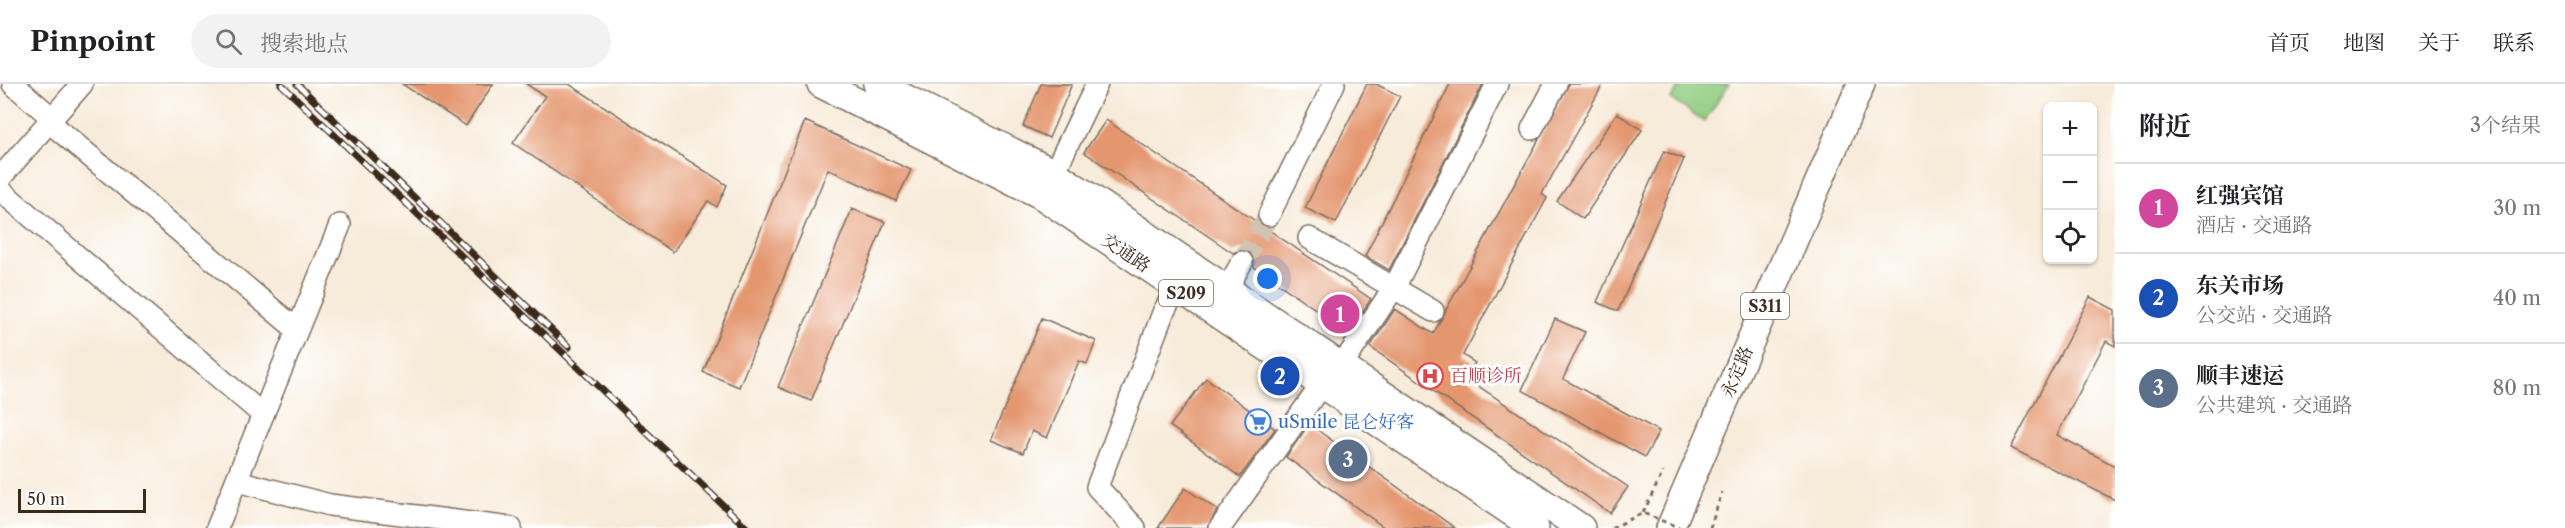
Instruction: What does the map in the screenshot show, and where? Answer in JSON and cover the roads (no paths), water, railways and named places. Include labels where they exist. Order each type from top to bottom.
[{"type":"main road","name":"交通路","points":[[821,84],[1041,195],[1177,286],[1332,376],[1581,528]]},
{"type":"main road","name":"交通路","points":[[878,84],[1054,173],[1227,289],[1332,376],[1535,528]]},
{"type":"main road","name":"永定路","points":[[1670,528],[1861,84]]},
{"type":"street","points":[[13,84],[49,119],[296,329]]},
{"type":"street","points":[[0,178],[49,119],[82,84]]},
{"type":"street","points":[[1054,173],[1097,84]]},
{"type":"street","points":[[1269,215],[1334,84]]},
{"type":"street","points":[[1220,528],[1395,286],[1497,84]]},
{"type":"street","points":[[1532,129],[1556,84]]},
{"type":"street","points":[[0,190],[263,414]]},
{"type":"street","points":[[218,528],[296,329],[340,225]]},
{"type":"street","points":[[1309,238],[1395,286],[1433,311]]},
{"type":"street","points":[[1227,289],[1242,262]]},
{"type":"street","points":[[1135,528],[1097,487],[1163,313],[1177,286]]},
{"type":"street","points":[[237,481],[330,505],[511,528]]},
{"type":"tunnel","points":[[1242,262],[1269,215]]},
{"type":"railway","points":[[281,84],[747,528]]},
{"type":"railway","points":[[297,84],[569,347]]},
{"type":"place","name":"红强宾馆","points":[[1340,314]]},
{"type":"place","name":"东关市场","points":[[1280,376]]},
{"type":"place","name":"百顺诊所","points":[[1430,376]]},
{"type":"place","name":"uSmile 昆仑好客","points":[[1258,422]]},
{"type":"place","name":"顺丰速运","points":[[1348,459]]}]
